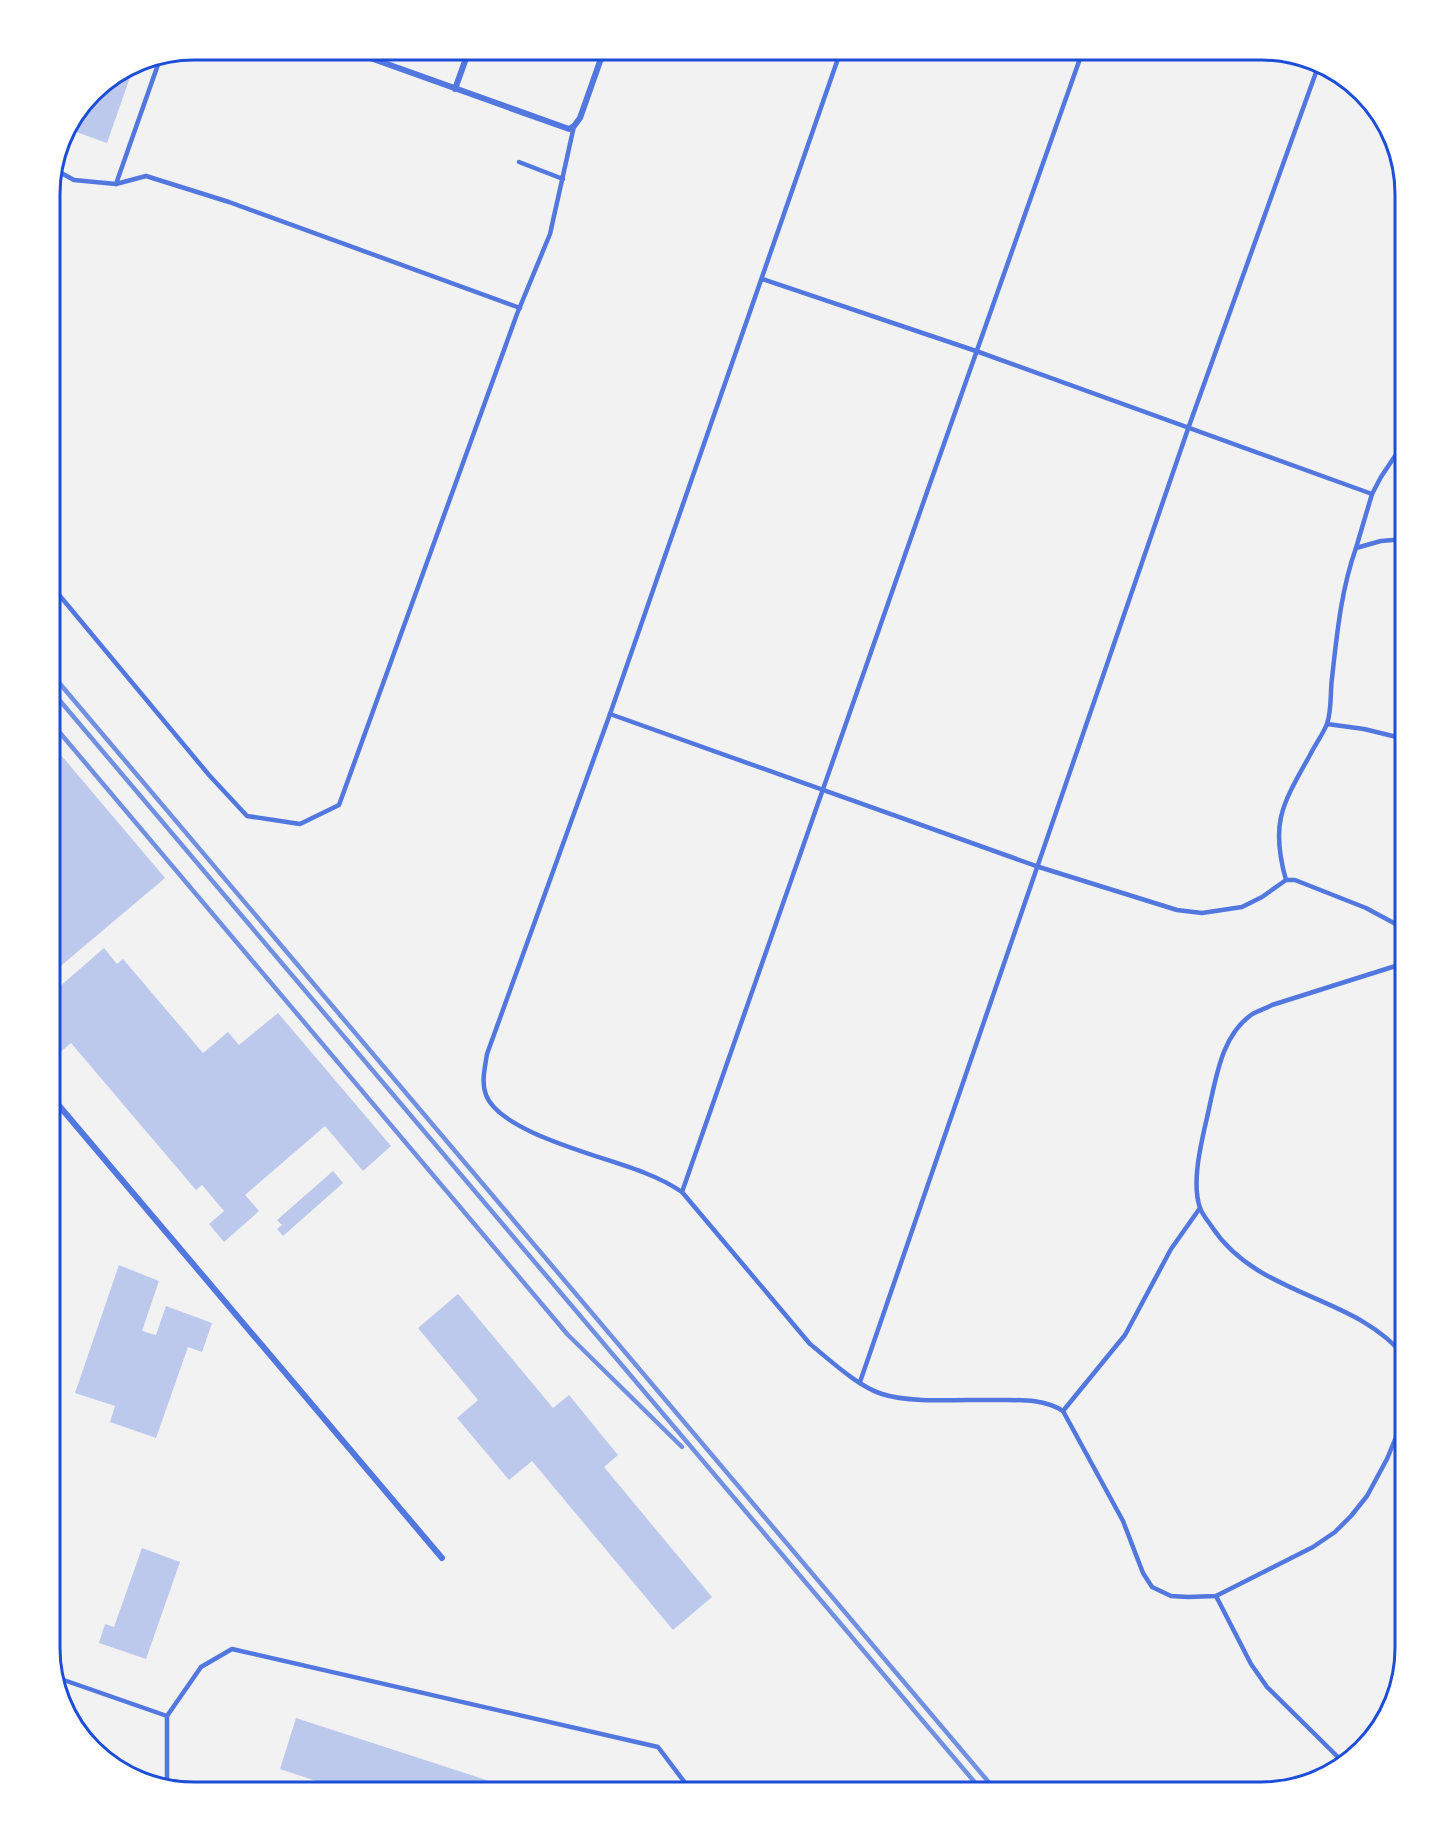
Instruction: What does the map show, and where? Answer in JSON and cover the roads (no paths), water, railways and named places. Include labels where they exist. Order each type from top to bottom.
[{"type":"street","points":[[375,60],[563,129],[574,126],[580,118],[600,60]]},
{"type":"street","points":[[455,89],[465,60]]},
{"type":"street","points":[[60,1107],[442,1558]]},
{"type":"lane","points":[[838,60],[610,714],[487,1054],[483,1078],[486,1095],[496,1111],[513,1123],[543,1137],[644,1172],[682,1192],[810,1344],[860,1382],[880,1394],[900,1398],[1024,1400],[1045,1403],[1063,1411],[1123,1521],[1143,1573],[1152,1587],[1171,1596],[1216,1596],[1313,1547],[1335,1532],[1367,1496],[1395,1440]]},
{"type":"lane","points":[[682,1192],[1079,60]]},
{"type":"lane","points":[[116,184],[158,65]]},
{"type":"lane","points":[[860,1382],[1190,426],[1316,72]]},
{"type":"lane","points":[[60,596],[201,766],[247,816],[300,824],[339,805],[549,234],[574,126]]},
{"type":"lane","points":[[519,162],[563,179]]},
{"type":"lane","points":[[62,173],[74,180],[116,184],[146,176],[230,202],[520,308]]},
{"type":"lane","points":[[762,279],[1190,426],[1372,494]]},
{"type":"lane","points":[[1286,880],[1279,857],[1277,839],[1279,818],[1327,724],[1342,596],[1347,572],[1372,494],[1395,457]]},
{"type":"lane","points":[[1356,548],[1395,540]]},
{"type":"lane","points":[[610,714],[1039,867],[1177,910],[1202,913],[1242,907],[1262,897],[1286,880],[1307,884],[1366,908],[1395,923]]},
{"type":"lane","points":[[1327,724],[1364,729],[1395,737]]},
{"type":"lane","points":[[1395,966],[1272,1005],[1252,1015],[1238,1028],[1226,1047],[1212,1095],[1197,1174],[1200,1208],[1217,1234],[1252,1268],[1362,1321],[1381,1332],[1395,1346]]},
{"type":"lane","points":[[1063,1411],[1125,1335],[1171,1248],[1200,1208]]},
{"type":"lane","points":[[1216,1596],[1251,1664],[1267,1688],[1339,1758]]},
{"type":"lane","points":[[167,1779],[167,1716],[201,1667],[232,1649],[658,1747],[685,1782]]},
{"type":"lane","points":[[64,1680],[167,1716]]},
{"type":"railway","points":[[60,684],[989,1782]]},
{"type":"railway","points":[[60,701],[975,1782]]},
{"type":"railway","points":[[60,733],[568,1335],[682,1447]]}]
